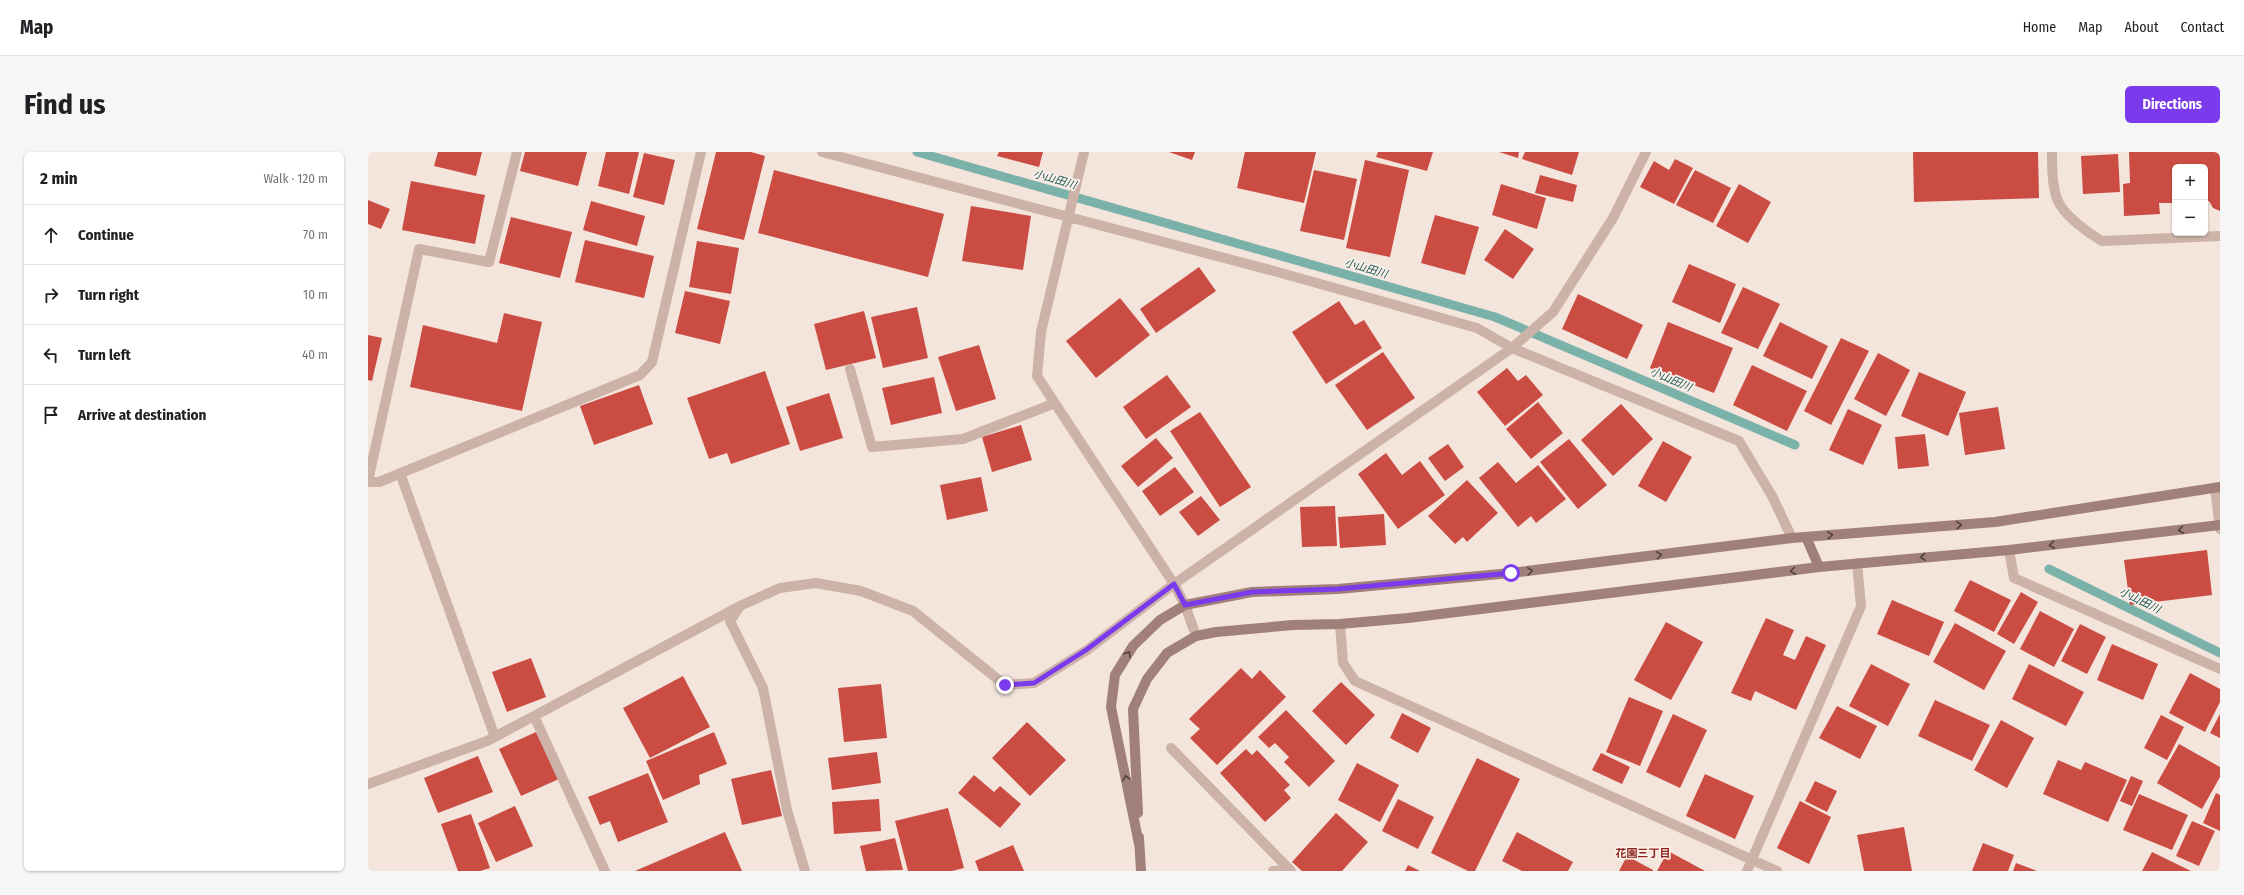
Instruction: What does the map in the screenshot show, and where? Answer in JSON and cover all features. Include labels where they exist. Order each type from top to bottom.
[{"type":"street","points":[[517,152],[489,262],[419,248],[368,481],[379,482],[640,375],[652,362],[701,152]]},
{"type":"street","points":[[822,152],[1274,271],[1477,328],[1512,348],[1739,441],[1772,496],[1792,538]]},
{"type":"street","points":[[1084,152],[1041,332],[1037,376],[1174,584],[1185,605],[1196,636]]},
{"type":"street","points":[[368,784],[495,737],[742,605],[780,588],[816,583],[861,591],[914,611],[1005,685],[1034,683],[1086,650],[1174,584],[1512,348],[1553,312],[1613,218],[1646,152]]},
{"type":"street","points":[[2052,152],[2053,177],[2057,200],[2086,232],[2102,241],[2220,236]]},
{"type":"street","points":[[850,369],[872,447],[963,439],[1055,403]]},
{"type":"street","points":[[400,473],[495,737]]},
{"type":"street","points":[[1139,844],[1111,707],[1115,675],[1133,646],[1160,620],[1185,605],[1252,592],[1338,589],[1511,573],[1792,538],[1995,522],[2217,488],[2220,526],[2009,550],[1819,567],[1526,604],[1340,624],[1293,625],[1216,632],[1196,636],[1167,653],[1147,679],[1133,709],[1141,871]]},
{"type":"street","points":[[1806,537],[1819,567]]},
{"type":"street","points":[[2009,550],[2014,578],[2220,669]]},
{"type":"street","points":[[1747,871],[1861,606],[1857,563]]},
{"type":"street","points":[[742,605],[730,621],[763,688],[787,810],[805,871]]},
{"type":"street","points":[[1340,624],[1343,663],[1355,681],[1777,871]]},
{"type":"street","points":[[534,716],[605,871]]},
{"type":"street","points":[[1171,748],[1290,871]]},
{"type":"street","points":[[1273,871],[1290,871]]},
{"type":"building","points":[[438,152],[482,152],[476,176],[434,166]]},
{"type":"building","points":[[525,152],[587,152],[578,186],[520,171]]},
{"type":"building","points":[[606,152],[639,152],[629,194],[598,186]]},
{"type":"building","points":[[716,152],[751,152],[765,156],[744,240],[697,229]]},
{"type":"building","points":[[999,152],[1043,152],[1039,167],[997,156]]},
{"type":"building","points":[[1169,152],[1195,152],[1192,160]]},
{"type":"building","points":[[1245,152],[1316,152],[1304,203],[1237,188]]},
{"type":"building","points":[[1378,152],[1433,152],[1427,171],[1376,157]]},
{"type":"building","points":[[1499,152],[1519,152],[1518,158]]},
{"type":"building","points":[[1525,152],[1579,152],[1572,175],[1522,159]]},
{"type":"building","points":[[1913,152],[2038,152],[2039,198],[1914,202]]},
{"type":"building","points":[[2129,152],[2220,152],[2220,211],[2213,208],[2208,201],[2208,164],[2172,164],[2172,203],[2159,203],[2160,214],[2124,216],[2123,184],[2130,183]]},
{"type":"building","points":[[644,153],[675,160],[664,205],[633,197]]},
{"type":"building","points":[[2118,154],[2120,192],[2083,194],[2081,156]]},
{"type":"building","points":[[1675,159],[1693,168],[1674,204],[1640,187],[1654,161],[1669,170]]},
{"type":"building","points":[[1365,160],[1409,170],[1390,257],[1346,248]]},
{"type":"building","points":[[774,170],[944,214],[928,277],[758,233]]},
{"type":"building","points":[[1314,170],[1357,179],[1344,240],[1300,231]]},
{"type":"building","points":[[1695,170],[1731,188],[1713,223],[1676,205]]},
{"type":"building","points":[[1540,175],[1577,185],[1573,202],[1535,193]]},
{"type":"building","points":[[411,181],[485,195],[475,244],[402,230]]},
{"type":"building","points":[[1501,184],[1546,198],[1537,229],[1492,215]]},
{"type":"building","points":[[1739,184],[1771,202],[1748,243],[1716,226]]},
{"type":"building","points":[[368,200],[390,209],[381,229],[368,224]]},
{"type":"building","points":[[591,201],[645,216],[637,246],[583,230]]},
{"type":"building","points":[[971,206],[1031,216],[1023,270],[962,261]]},
{"type":"building","points":[[1435,215],[1479,227],[1465,275],[1421,263]]},
{"type":"building","points":[[511,217],[572,232],[560,278],[499,263]]},
{"type":"building","points":[[1505,229],[1534,249],[1513,279],[1484,260]]},
{"type":"building","points":[[585,240],[654,256],[644,298],[575,282]]},
{"type":"building","points":[[697,241],[739,248],[731,294],[689,287]]},
{"type":"building","points":[[1689,264],[1736,284],[1720,323],[1672,302]]},
{"type":"building","points":[[1199,267],[1216,291],[1156,333],[1140,309]]},
{"type":"building","points":[[1743,287],[1780,304],[1758,349],[1721,333]]},
{"type":"building","points":[[685,291],[730,301],[720,344],[675,333]]},
{"type":"building","points":[[1578,294],[1643,325],[1627,359],[1562,329]]},
{"type":"building","points":[[1120,298],[1150,335],[1096,378],[1066,341]]},
{"type":"building","points":[[1339,301],[1355,325],[1364,320],[1382,348],[1326,384],[1292,332]]},
{"type":"building","points":[[917,307],[928,358],[883,368],[871,317]]},
{"type":"building","points":[[864,311],[876,358],[826,370],[814,324]]},
{"type":"building","points":[[504,313],[542,322],[522,411],[410,387],[423,325],[497,343]]},
{"type":"building","points":[[1668,322],[1733,348],[1714,393],[1650,368]]},
{"type":"building","points":[[1780,322],[1828,346],[1812,379],[1763,356]]},
{"type":"building","points":[[368,335],[382,338],[372,381],[368,380]]},
{"type":"building","points":[[1841,338],[1869,351],[1831,425],[1804,411]]},
{"type":"building","points":[[979,345],[996,399],[956,411],[938,357]]},
{"type":"building","points":[[1383,352],[1415,398],[1367,430],[1335,385]]},
{"type":"building","points":[[1878,353],[1910,370],[1886,416],[1854,399]]},
{"type":"building","points":[[1752,365],[1807,391],[1787,431],[1733,405]]},
{"type":"building","points":[[1507,368],[1518,381],[1526,375],[1543,395],[1505,426],[1477,392]]},
{"type":"building","points":[[765,371],[790,444],[731,464],[727,453],[709,459],[687,398]]},
{"type":"building","points":[[1919,372],[1966,392],[1948,436],[1901,416]]},
{"type":"building","points":[[1167,375],[1191,407],[1146,439],[1123,407]]},
{"type":"building","points":[[934,377],[942,413],[891,425],[882,388]]},
{"type":"building","points":[[639,385],[653,424],[594,445],[580,406]]},
{"type":"building","points":[[829,393],[843,438],[800,451],[786,407]]},
{"type":"building","points":[[1538,402],[1563,433],[1531,459],[1506,429]]},
{"type":"building","points":[[1621,404],[1653,439],[1613,476],[1581,440]]},
{"type":"building","points":[[1998,407],[2005,449],[1965,455],[1959,413]]},
{"type":"building","points":[[1848,409],[1882,425],[1863,465],[1829,450]]},
{"type":"building","points":[[1200,412],[1251,487],[1220,507],[1170,431]]},
{"type":"building","points":[[1021,425],[1032,460],[992,472],[982,437]]},
{"type":"building","points":[[1925,434],[1929,466],[1898,469],[1895,437]]},
{"type":"building","points":[[1156,438],[1173,458],[1138,487],[1121,466]]},
{"type":"building","points":[[1569,439],[1607,485],[1578,509],[1540,462]]},
{"type":"building","points":[[1663,441],[1692,457],[1666,502],[1638,486]]},
{"type":"building","points":[[1448,444],[1464,467],[1445,481],[1428,458]]},
{"type":"building","points":[[1386,453],[1402,475],[1420,461],[1445,495],[1398,529],[1358,474]]},
{"type":"building","points":[[1498,462],[1516,483],[1538,465],[1566,499],[1536,523],[1531,516],[1518,527],[1479,478]]},
{"type":"building","points":[[1175,467],[1194,492],[1160,516],[1142,491]]},
{"type":"building","points":[[981,477],[988,511],[947,520],[940,485]]},
{"type":"building","points":[[1467,480],[1498,513],[1467,542],[1463,537],[1455,544],[1428,516]]},
{"type":"building","points":[[1201,496],[1220,520],[1198,536],[1179,512]]},
{"type":"building","points":[[1335,506],[1337,546],[1302,547],[1300,507]]},
{"type":"building","points":[[1384,514],[1386,545],[1340,548],[1338,517]]},
{"type":"building","points":[[2207,550],[2212,595],[2130,605],[2124,560]]},
{"type":"building","points":[[1970,580],[2011,600],[1994,632],[1954,611]]},
{"type":"building","points":[[2021,592],[2038,602],[2014,644],[1997,634]]},
{"type":"building","points":[[1892,600],[1944,622],[1929,656],[1877,634]]},
{"type":"building","points":[[2040,611],[2074,629],[2054,667],[2020,649]]},
{"type":"building","points":[[1766,618],[1794,630],[1783,655],[1795,660],[1806,636],[1826,645],[1796,710],[1755,691],[1751,701],[1731,693]]},
{"type":"building","points":[[1666,622],[1703,642],[1671,700],[1634,680]]},
{"type":"building","points":[[1955,623],[2006,651],[1984,690],[1933,662]]},
{"type":"building","points":[[2080,624],[2106,637],[2087,674],[2061,661]]},
{"type":"building","points":[[2112,644],[2158,664],[2143,700],[2097,680]]},
{"type":"building","points":[[531,658],[546,697],[507,712],[492,672]]},
{"type":"building","points":[[1871,664],[1910,684],[1888,726],[1849,706]]},
{"type":"building","points":[[2029,664],[2084,692],[2066,726],[2012,699]]},
{"type":"building","points":[[1241,668],[1252,679],[1260,670],[1286,697],[1217,765],[1190,738],[1200,729],[1189,719]]},
{"type":"building","points":[[2190,673],[2220,689],[2220,702],[2205,732],[2169,713]]},
{"type":"building","points":[[683,676],[710,727],[650,758],[623,708]]},
{"type":"building","points":[[1341,682],[1375,715],[1346,745],[1312,711]]},
{"type":"building","points":[[881,684],[887,738],[844,742],[838,688]]},
{"type":"building","points":[[1629,697],[1663,711],[1640,766],[1606,752]]},
{"type":"building","points":[[1935,700],[1990,725],[1972,761],[1918,736]]},
{"type":"building","points":[[1837,706],[1877,726],[1860,759],[1819,738]]},
{"type":"building","points":[[1286,710],[1335,761],[1309,787],[1284,762],[1289,757],[1275,743],[1269,748],[1258,737]]},
{"type":"building","points":[[1402,713],[1431,728],[1418,753],[1390,738]]},
{"type":"building","points":[[1673,714],[1707,730],[1680,788],[1646,772]]},
{"type":"building","points":[[2220,714],[2220,738],[2210,733]]},
{"type":"building","points":[[2161,715],[2184,727],[2167,760],[2144,748]]},
{"type":"building","points":[[2001,720],[2034,738],[2007,788],[1974,770]]},
{"type":"building","points":[[1027,722],[1066,760],[1030,796],[992,758]]},
{"type":"building","points":[[536,732],[559,779],[521,796],[499,749]]},
{"type":"building","points":[[714,732],[727,764],[699,775],[700,784],[663,800],[646,761]]},
{"type":"building","points":[[2179,744],[2220,767],[2220,777],[2202,809],[2157,783]]},
{"type":"building","points":[[1246,749],[1252,755],[1257,750],[1290,785],[1284,790],[1291,798],[1265,822],[1220,773]]},
{"type":"building","points":[[877,752],[881,783],[832,790],[828,758]]},
{"type":"building","points":[[1601,753],[1630,767],[1622,784],[1592,770]]},
{"type":"building","points":[[478,756],[493,792],[438,813],[424,778]]},
{"type":"building","points":[[1477,758],[1520,779],[1475,871],[1468,871],[1431,853]]},
{"type":"building","points":[[2058,760],[2081,770],[2085,762],[2127,780],[2108,822],[2043,794]]},
{"type":"building","points":[[1357,763],[1399,785],[1380,822],[1338,800]]},
{"type":"building","points":[[771,770],[782,816],[742,825],[731,779]]},
{"type":"building","points":[[648,773],[668,822],[618,842],[610,821],[600,825],[588,797]]},
{"type":"building","points":[[1705,774],[1754,796],[1735,839],[1686,816]]},
{"type":"building","points":[[974,775],[994,792],[1000,786],[1021,804],[1000,828],[958,793]]},
{"type":"building","points":[[2131,776],[2143,781],[2132,806],[2120,801]]},
{"type":"building","points":[[1815,781],[1837,791],[1827,812],[1805,801]]},
{"type":"building","points":[[2216,793],[2220,795],[2220,831],[2203,823]]},
{"type":"building","points":[[2139,794],[2188,815],[2172,850],[2123,830]]},
{"type":"building","points":[[879,799],[881,831],[834,834],[832,802]]},
{"type":"building","points":[[1398,799],[1434,817],[1418,849],[1382,831]]},
{"type":"building","points":[[1800,801],[1831,817],[1809,864],[1777,848]]},
{"type":"building","points":[[515,806],[533,846],[496,862],[478,823]]},
{"type":"building","points":[[948,808],[964,868],[952,871],[908,871],[895,821]]},
{"type":"building","points":[[1336,813],[1368,842],[1342,871],[1302,871],[1292,862]]},
{"type":"building","points":[[471,814],[490,868],[480,871],[458,871],[441,824]]},
{"type":"building","points":[[2192,821],[2215,831],[2199,866],[2176,856]]},
{"type":"building","points":[[1904,827],[1912,871],[1864,871],[1857,835]]},
{"type":"building","points":[[725,832],[742,871],[635,871]]},
{"type":"building","points":[[1517,832],[1573,862],[1568,871],[1522,871],[1502,861]]},
{"type":"building","points":[[895,838],[903,870],[866,871],[860,846]]},
{"type":"building","points":[[1983,843],[2014,855],[2008,871],[1972,871]]},
{"type":"building","points":[[1013,845],[1024,871],[979,871],[975,861]]},
{"type":"building","points":[[1668,851],[1705,871],[1657,871]]},
{"type":"building","points":[[2152,852],[2191,871],[2142,871]]},
{"type":"building","points":[[1627,856],[1653,870],[1653,871],[1619,871]]},
{"type":"building","points":[[2016,863],[2037,871],[2013,871]]},
{"type":"building","points":[[1408,865],[1420,871],[1405,871]]},
{"type":"waterway","name":"小山田川","points":[[917,152],[1495,317],[1795,445]]},
{"type":"waterway","name":"小山田川","points":[[2049,569],[2220,653]]},
{"type":"district","name":"花園三丁目","points":[[1643,853]]},
{"type":"route","points":[[1005,685],[1034,683],[1086,650],[1174,584],[1185,605],[1252,592],[1338,589],[1511,573]]}]
